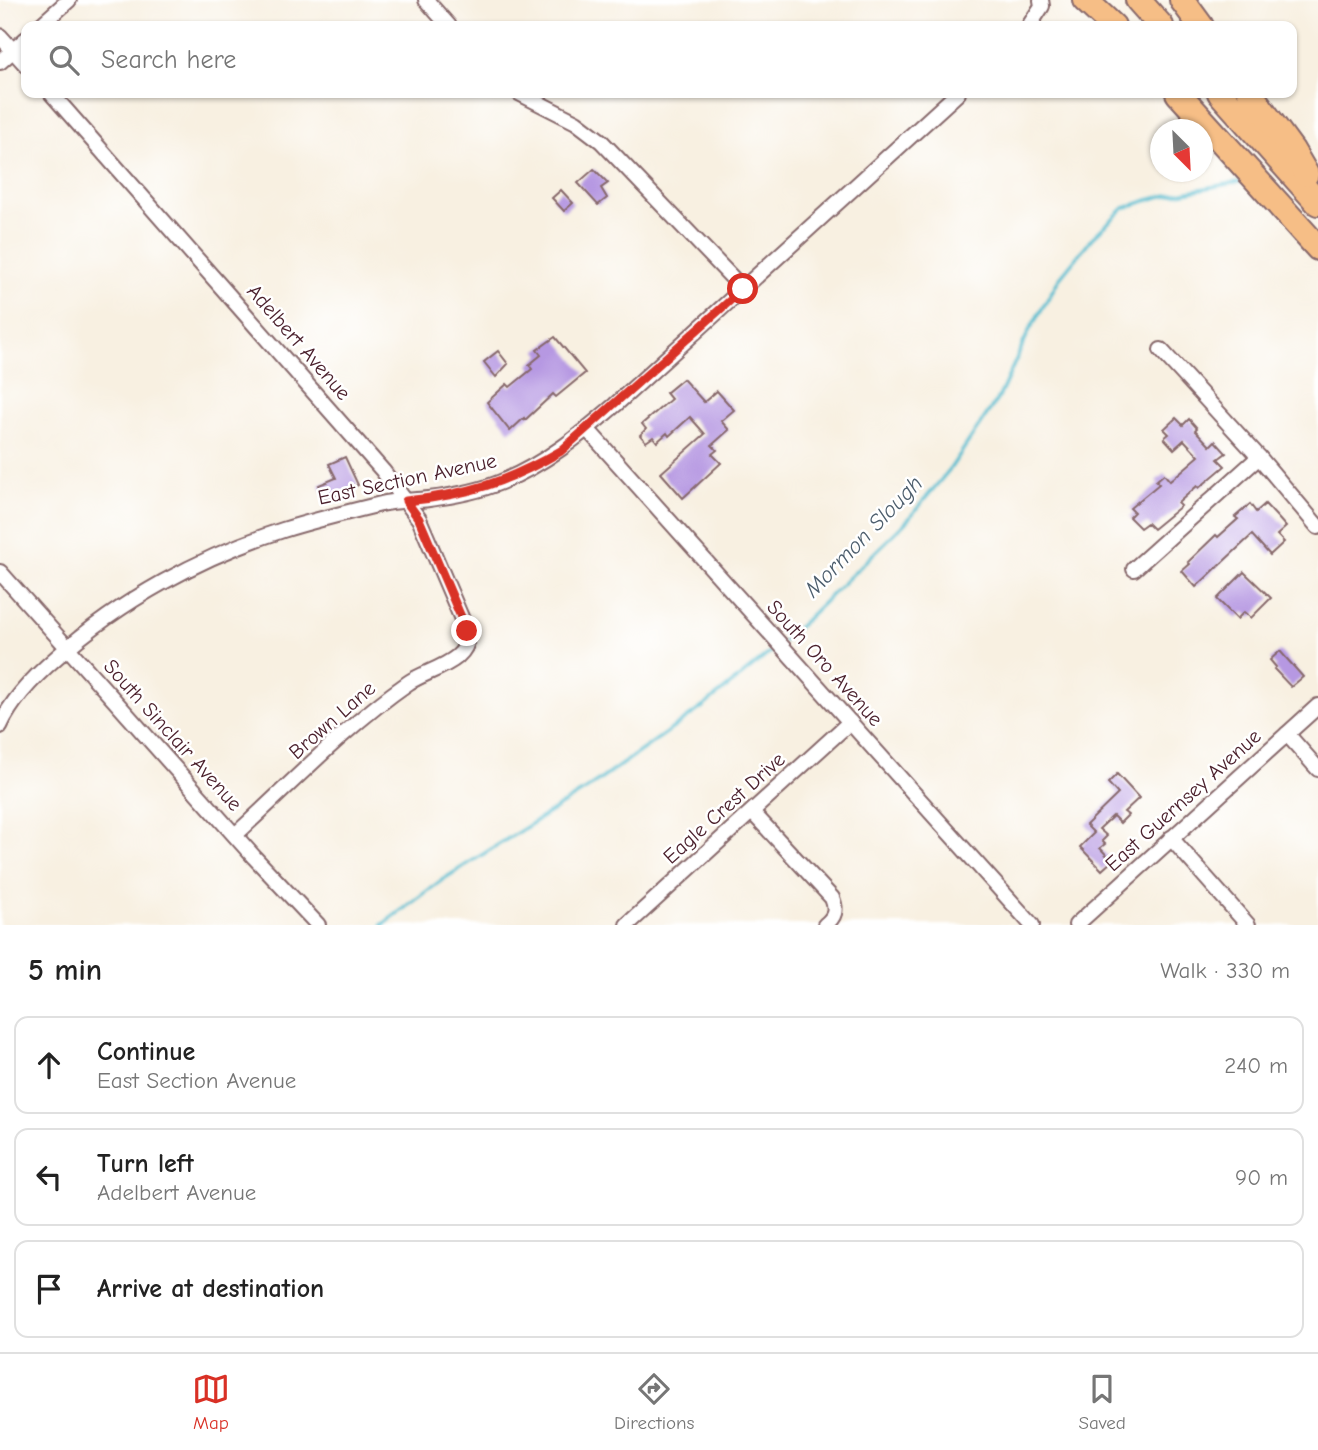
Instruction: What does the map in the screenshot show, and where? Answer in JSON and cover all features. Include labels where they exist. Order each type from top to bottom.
[{"type":"highway","points":[[1085,0],[1108,21]]},
{"type":"highway","points":[[1095,0],[1114,21]]},
{"type":"highway","points":[[1138,0],[1157,21]]},
{"type":"highway","points":[[1182,0],[1197,21]]},
{"type":"highway","points":[[1183,98],[1318,248]]},
{"type":"highway","points":[[1225,98],[1283,151]]},
{"type":"highway","points":[[1254,98],[1283,151],[1317,200]]},
{"type":"street","points":[[46,21],[69,0]]},
{"type":"street","points":[[426,0],[445,21]]},
{"type":"street","points":[[1033,21],[1042,6],[1041,1]]},
{"type":"street","points":[[0,36],[21,59]]},
{"type":"street","points":[[0,62],[21,43]]},
{"type":"street","name":"Adelbert Avenue","points":[[55,98],[344,425],[406,501],[419,519],[467,631],[466,648]]},
{"type":"street","points":[[529,98],[576,122],[601,141],[743,289]]},
{"type":"street","name":"East Section Avenue","points":[[0,726],[20,694],[67,648],[117,610],[180,573],[229,550],[320,519],[380,504],[462,493],[498,484],[561,451],[953,98]]},
{"type":"street","points":[[1161,350],[1318,527]]},
{"type":"street","name":"South Oro Avenue","points":[[587,429],[1032,925]]},
{"type":"street","points":[[1135,569],[1258,457]]},
{"type":"street","name":"South Sinclair Avenue","points":[[0,572],[234,835],[318,925]]},
{"type":"street","name":"Brown Lane","points":[[234,835],[384,700],[414,679],[458,656],[466,648]]},
{"type":"street","name":"East Guernsey Avenue","points":[[1076,925],[1318,706]]},
{"type":"street","name":"Eagle Crest Drive","points":[[627,925],[850,722]]},
{"type":"street","points":[[1287,734],[1318,769]]},
{"type":"street","points":[[752,812],[832,898],[835,914],[825,925]]},
{"type":"street","points":[[1171,838],[1248,925]]},
{"type":"building","points":[[594,169],[608,183],[601,188],[607,198],[598,205],[578,183]]},
{"type":"building","points":[[561,190],[573,203],[564,211],[552,198]]},
{"type":"building","points":[[555,337],[585,373],[556,397],[553,394],[510,431],[487,402],[507,384],[510,387],[532,369],[529,365],[541,355],[537,350]]},
{"type":"building","points":[[498,351],[508,364],[496,377],[484,362]]},
{"type":"building","points":[[683,379],[704,402],[717,391],[734,410],[721,421],[729,430],[712,445],[717,450],[712,454],[721,463],[683,498],[661,473],[705,434],[690,417],[669,436],[667,433],[657,442],[653,437],[646,442],[640,435],[646,429],[642,424],[671,399],[666,393]]},
{"type":"building","points":[[1176,418],[1183,425],[1189,419],[1210,446],[1215,441],[1226,453],[1218,459],[1225,466],[1199,488],[1197,486],[1178,503],[1181,506],[1153,529],[1147,523],[1140,528],[1129,517],[1134,512],[1130,508],[1159,484],[1156,481],[1164,474],[1170,481],[1199,456],[1184,440],[1174,449],[1164,438],[1169,434],[1164,429]]},
{"type":"building","points":[[345,457],[358,485],[326,500],[319,485],[336,478],[329,464]]},
{"type":"building","points":[[1250,504],[1256,512],[1265,504],[1278,518],[1286,527],[1277,535],[1284,542],[1270,555],[1252,535],[1196,587],[1182,571],[1216,535],[1218,537],[1238,519],[1235,517]]},
{"type":"building","points":[[1244,572],[1271,598],[1251,618],[1244,612],[1237,619],[1217,599]]},
{"type":"building","points":[[1280,651],[1303,677],[1291,687],[1274,669],[1276,667],[1270,660]]},
{"type":"building","points":[[1117,774],[1139,798],[1124,812],[1128,815],[1120,823],[1113,816],[1099,829],[1107,836],[1102,841],[1105,844],[1100,848],[1112,861],[1102,870],[1080,847],[1094,833],[1086,825],[1118,794],[1108,783]]},
{"type":"waterway","name":"Mormon Slough","points":[[784,641],[905,523],[950,469],[1000,395],[1029,331],[1061,276],[1092,238],[1124,208],[1158,197],[1243,181]]},
{"type":"waterway","name":"Mormon Slough","points":[[382,925],[442,880],[587,789],[704,706],[778,646]]},
{"type":"route","points":[[467,631],[419,519],[406,501],[431,499],[498,484],[561,451],[743,289]]}]
